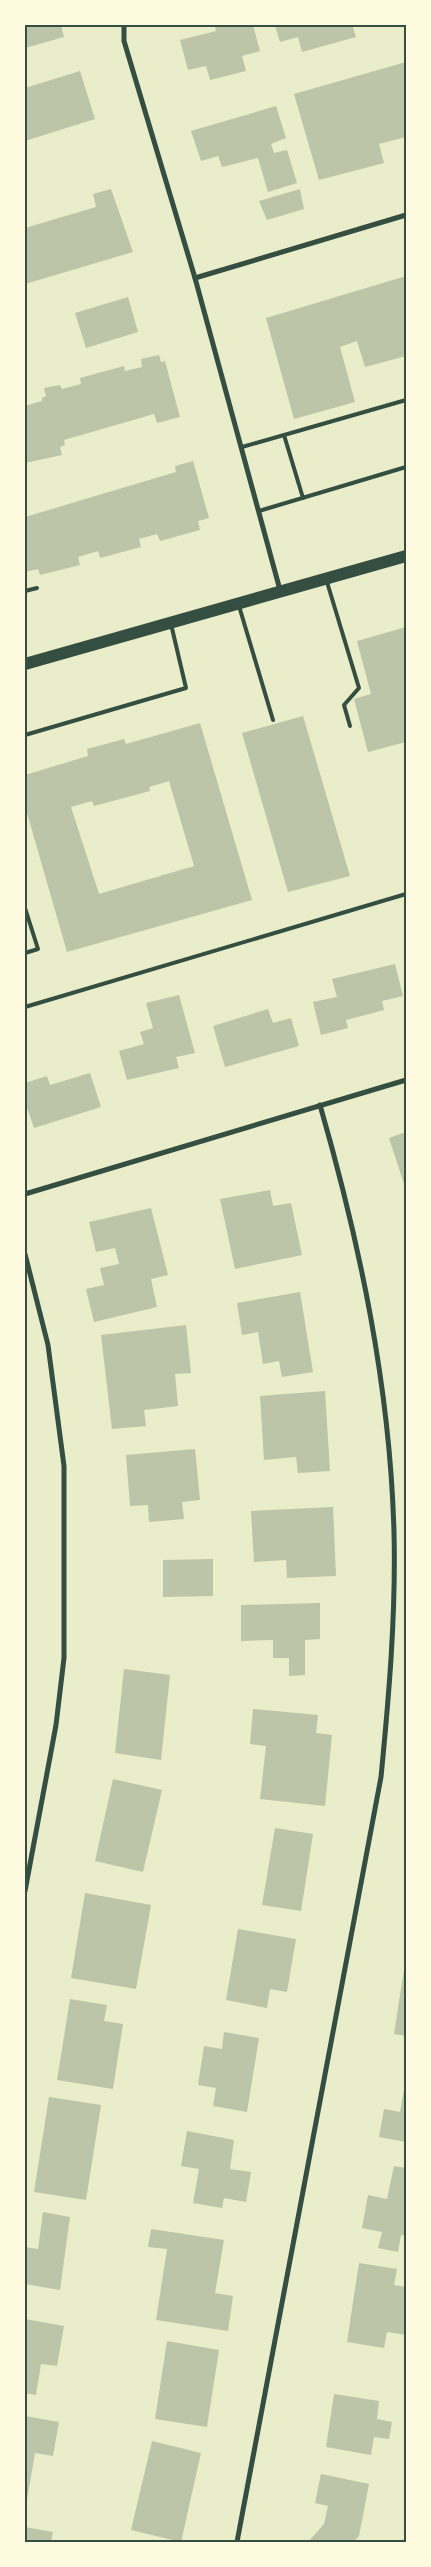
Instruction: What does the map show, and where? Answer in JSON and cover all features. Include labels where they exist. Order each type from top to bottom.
[{"type":"main road","points":[[25,664],[280,590],[406,556]]},
{"type":"street","points":[[124,25],[124,41],[195,278],[280,590]]},
{"type":"street","points":[[195,278],[406,215]]},
{"type":"street","points":[[25,1194],[406,1080]]},
{"type":"street","points":[[237,2542],[381,1777],[393,1655],[394,1532],[386,1417],[368,1296],[345,1194],[320,1105]]},
{"type":"street","points":[[25,1254],[48,1345],[64,1466],[64,1658],[56,1725],[25,1891]]},
{"type":"lane","points":[[242,447],[406,400]]},
{"type":"lane","points":[[284,435],[303,498]]},
{"type":"lane","points":[[259,511],[406,467]]},
{"type":"lane","points":[[326,577],[359,688],[344,705],[350,726]]},
{"type":"lane","points":[[25,591],[37,588]]},
{"type":"lane","points":[[238,602],[273,720]]},
{"type":"lane","points":[[25,735],[186,688],[170,622]]},
{"type":"lane","points":[[25,1007],[406,894]]},
{"type":"lane","points":[[25,908],[38,950],[25,953]]},
{"type":"building","points":[[25,25],[61,25],[64,37],[25,48]]},
{"type":"building","points":[[215,25],[253,25],[260,51],[242,56],[246,71],[210,80],[206,66],[188,70],[180,40],[216,31]]},
{"type":"building","points":[[275,25],[352,25],[356,37],[302,52],[298,37],[280,42]]},
{"type":"building","points":[[406,62],[406,137],[379,144],[384,163],[319,180],[294,94]]},
{"type":"building","points":[[80,71],[95,119],[25,141],[25,88]]},
{"type":"building","points":[[276,106],[286,138],[271,144],[274,153],[287,150],[297,183],[268,192],[258,158],[222,167],[218,156],[201,161],[191,131]]},
{"type":"building","points":[[111,189],[133,252],[25,284],[25,228],[96,207],[93,194]]},
{"type":"building","points":[[300,189],[304,209],[267,220],[259,201]]},
{"type":"building","points":[[406,276],[406,356],[365,367],[357,341],[340,347],[355,402],[294,419],[266,318]]},
{"type":"building","points":[[128,297],[138,332],[86,348],[75,313]]},
{"type":"building","points":[[159,355],[161,362],[165,361],[180,417],[157,423],[154,414],[64,440],[65,445],[60,447],[62,455],[25,463],[25,406],[42,401],[42,398],[46,396],[44,388],[60,385],[62,389],[81,384],[80,378],[124,366],[125,371],[142,367],[141,359]]},
{"type":"building","points":[[193,461],[209,518],[198,521],[200,530],[160,541],[157,534],[139,539],[141,547],[100,558],[98,551],[78,557],[80,565],[40,575],[38,569],[25,572],[25,517],[176,472],[175,466]]},
{"type":"building","points":[[406,627],[406,742],[368,752],[354,699],[371,694],[357,641]]},
{"type":"building","points":[[303,716],[350,876],[288,892],[242,733]]},
{"type":"building","points":[[200,723],[252,900],[67,952],[25,806],[25,775],[88,756],[87,749],[124,739],[126,744]],"holes":[[[169,781],[194,866],[99,894],[71,807],[92,801],[94,806],[150,791],[149,787]]]},
{"type":"building","points":[[395,964],[403,996],[382,1001],[384,1010],[346,1020],[348,1028],[321,1035],[313,1002],[337,997],[332,979]]},
{"type":"building","points":[[179,995],[195,1053],[176,1057],[179,1068],[127,1080],[119,1051],[144,1044],[140,1032],[153,1028],[146,1003]]},
{"type":"building","points":[[268,1009],[273,1023],[291,1018],[299,1046],[225,1067],[213,1026]]},
{"type":"building","points":[[90,1073],[101,1107],[34,1128],[25,1102],[25,1083],[47,1076],[50,1085]]},
{"type":"building","points":[[406,1132],[406,1190],[389,1138]]},
{"type":"building","points":[[270,1190],[273,1206],[291,1203],[302,1255],[235,1269],[220,1199]]},
{"type":"building","points":[[151,1208],[168,1275],[151,1279],[157,1307],[94,1322],[86,1289],[104,1285],[100,1268],[119,1264],[115,1248],[96,1252],[89,1222]]},
{"type":"building","points":[[300,1292],[313,1372],[282,1377],[279,1361],[263,1364],[258,1332],[242,1335],[237,1303]]},
{"type":"building","points":[[186,1325],[191,1373],[175,1374],[178,1406],[144,1410],[146,1426],[112,1429],[101,1335]]},
{"type":"building","points":[[325,1391],[330,1471],[298,1473],[296,1457],[264,1460],[260,1396]]},
{"type":"building","points":[[195,1449],[200,1500],[182,1502],[184,1519],[149,1522],[148,1505],[130,1506],[126,1455]]},
{"type":"building","points":[[333,1507],[336,1576],[287,1578],[286,1560],[254,1562],[251,1511]]},
{"type":"building","points":[[213,1559],[213,1596],[163,1597],[163,1560]]},
{"type":"building","points":[[320,1603],[320,1639],[305,1640],[305,1675],[289,1676],[289,1658],[273,1658],[273,1640],[241,1641],[241,1605]]},
{"type":"building","points":[[124,1669],[170,1675],[161,1760],[115,1753]]},
{"type":"building","points":[[253,1709],[318,1715],[316,1733],[332,1735],[325,1806],[260,1799],[266,1746],[250,1744]]},
{"type":"building","points":[[113,1779],[162,1790],[143,1872],[95,1861]]},
{"type":"building","points":[[275,1828],[313,1834],[301,1911],[262,1905]]},
{"type":"building","points":[[85,1893],[151,1905],[136,1989],[71,1978]]},
{"type":"building","points":[[238,1929],[296,1939],[287,1992],[270,1989],[267,2008],[226,2000]]},
{"type":"building","points":[[406,1963],[406,2036],[394,2034]]},
{"type":"building","points":[[70,1999],[107,2005],[104,2021],[123,2024],[113,2089],[57,2080]]},
{"type":"building","points":[[224,2032],[259,2038],[247,2112],[213,2106],[216,2088],[198,2085],[204,2046],[222,2049]]},
{"type":"building","points":[[405,2084],[406,2142],[379,2137],[384,2109],[400,2112]]},
{"type":"building","points":[[49,2097],[101,2105],[86,2200],[34,2192]]},
{"type":"building","points":[[187,2131],[234,2140],[230,2169],[251,2172],[246,2202],[224,2198],[222,2208],[193,2203],[199,2169],[181,2166]]},
{"type":"building","points":[[394,2166],[406,2168],[406,2236],[401,2235],[398,2252],[378,2248],[382,2232],[362,2228],[368,2195],[387,2199]]},
{"type":"building","points":[[43,2212],[70,2217],[60,2290],[25,2284],[25,2247],[38,2249]]},
{"type":"building","points":[[151,2229],[224,2240],[215,2293],[233,2296],[228,2331],[156,2320],[167,2249],[148,2247]]},
{"type":"building","points":[[359,2263],[397,2269],[394,2285],[406,2287],[406,2335],[387,2332],[384,2348],[347,2342]]},
{"type":"building","points":[[25,2319],[64,2326],[57,2366],[41,2364],[36,2395],[25,2393]]},
{"type":"building","points":[[167,2341],[219,2350],[207,2427],[155,2419]]},
{"type":"building","points":[[334,2394],[379,2401],[377,2419],[392,2422],[389,2439],[374,2437],[371,2455],[326,2447]]},
{"type":"building","points":[[25,2416],[59,2422],[53,2456],[35,2453],[26,2506]]},
{"type":"building","points":[[152,2441],[201,2453],[181,2542],[131,2530]]},
{"type":"building","points":[[321,2474],[369,2484],[359,2536],[353,2542],[309,2541],[324,2524],[328,2506],[315,2503]]},
{"type":"building","points":[[25,2527],[53,2532],[51,2542],[25,2542]]}]
